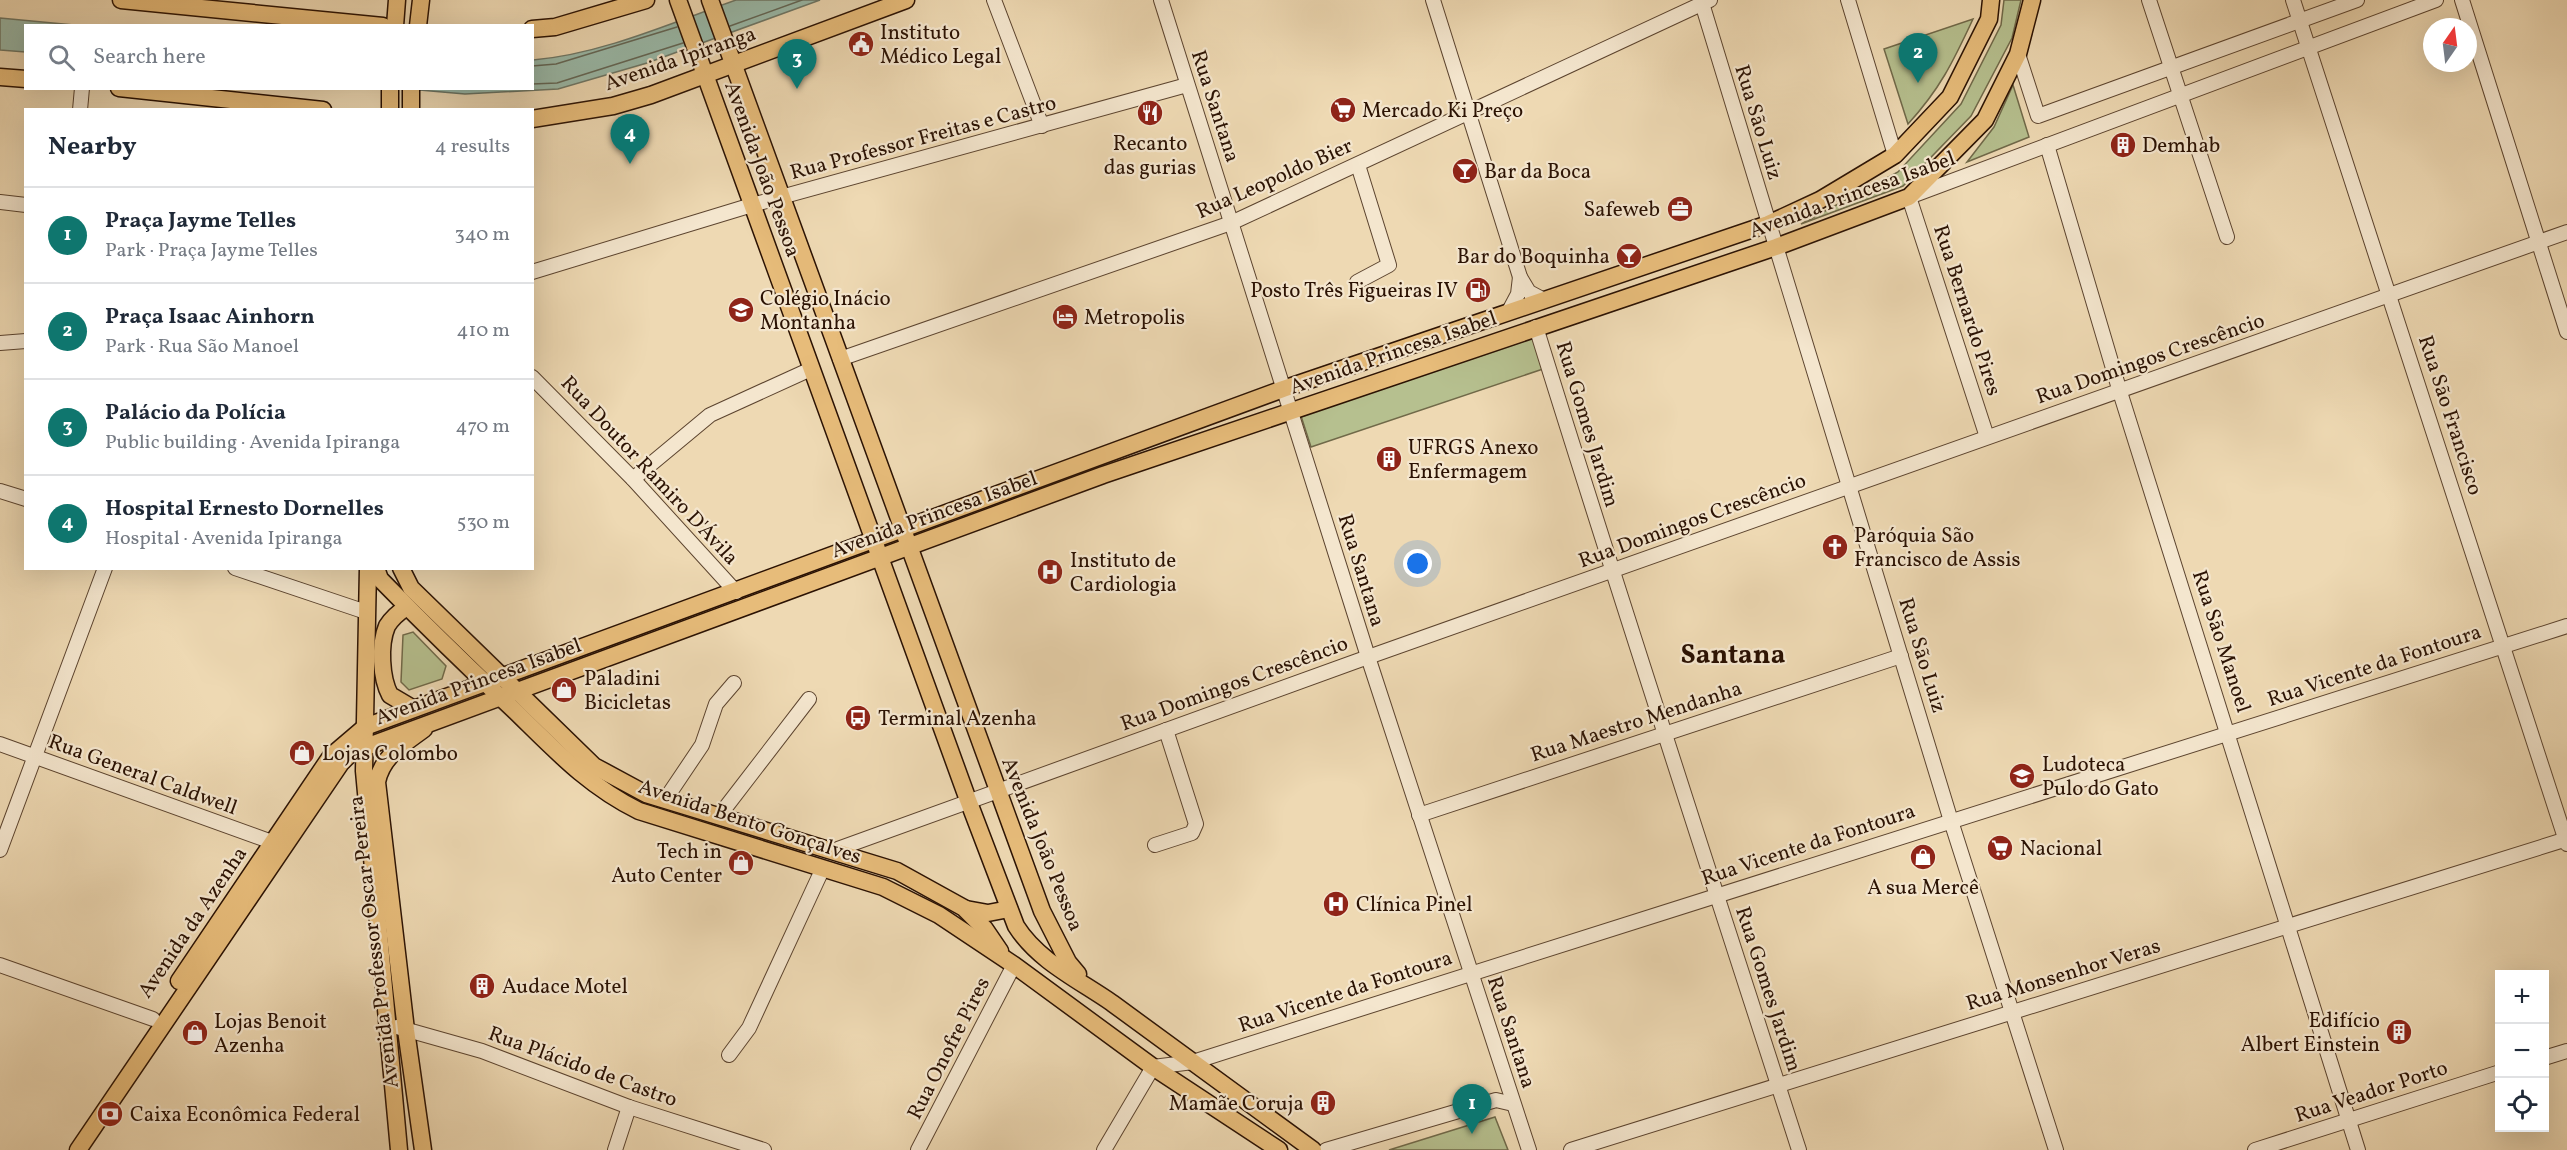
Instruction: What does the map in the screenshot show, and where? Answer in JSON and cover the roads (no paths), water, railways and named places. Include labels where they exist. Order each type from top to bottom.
[{"type":"main road","points":[[121,0],[239,6],[369,24]]},
{"type":"main road","points":[[395,24],[397,0]]},
{"type":"main road","points":[[418,24],[421,0]]},
{"type":"main road","points":[[534,29],[555,27],[646,0]]},
{"type":"main road","name":"Avenida João Pessoa","points":[[710,0],[1042,911],[1068,962],[1088,986]]},
{"type":"main road","name":"Avenida Ipiranga","points":[[534,119],[614,106],[735,65],[906,0]]},
{"type":"main road","points":[[1895,155],[1950,97],[1989,19],[1991,0]]},
{"type":"main road","points":[[1909,197],[1985,120],[2018,54],[2032,0]]},
{"type":"main road","name":"Avenida João Pessoa","points":[[680,5],[1009,909],[1025,939],[1034,950],[1088,986]]},
{"type":"main road","points":[[0,77],[24,79]]},
{"type":"main road","points":[[138,90],[304,108]]},
{"type":"main road","name":"Avenida Princesa Isabel","points":[[365,727],[1283,389],[1768,224],[1820,200],[1895,155]]},
{"type":"main road","name":"Avenida Princesa Isabel","points":[[364,746],[518,692],[908,546],[1290,410],[1776,247],[1909,197]]},
{"type":"main road","points":[[364,746],[369,570]]},
{"type":"main road","name":"Avenida Bento Gonçalves","points":[[377,570],[380,579],[407,607],[581,774],[608,796],[639,811],[883,887],[939,915],[1010,962],[1153,1066],[1279,1150]]},
{"type":"main road","name":"Avenida Bento Gonçalves","points":[[402,570],[411,588],[594,766],[619,782],[665,800],[897,871],[964,908],[985,929],[1010,962]]},
{"type":"main road","points":[[407,607],[393,618],[387,627],[383,673],[390,695],[412,708]]},
{"type":"main road","name":"Avenida Professor Oscar Pereira","points":[[423,1150],[419,1133],[376,782],[389,756],[437,719]]},
{"type":"main road","name":"Avenida da Azenha","points":[[65,1150],[331,756],[365,727]]},
{"type":"main road","name":"Avenida da Azenha","points":[[78,1150],[341,763],[364,746]]},
{"type":"main road","name":"Avenida Professor Oscar Pereira","points":[[364,746],[364,771],[399,1150]]},
{"type":"main road","points":[[964,908],[988,913],[1009,909]]},
{"type":"main road","points":[[1088,986],[1313,1150]]},
{"type":"main road","points":[[415,1150],[419,1133]]},
{"type":"street","points":[[994,0],[1042,126]]},
{"type":"street","name":"Rua Santana","points":[[1161,0],[1368,657],[1529,1150]]},
{"type":"street","points":[[1433,0],[1520,277],[1529,292],[1544,300]]},
{"type":"street","points":[[1848,0],[1895,155]]},
{"type":"street","points":[[2149,0],[2227,237]]},
{"type":"street","name":"Rua São Francisco","points":[[2293,0],[2566,840]]},
{"type":"street","points":[[2018,54],[2038,116],[2357,0]]},
{"type":"street","name":"Avenida Princesa Isabel","points":[[1909,197],[2436,0]]},
{"type":"street","points":[[2462,0],[2567,332]]},
{"type":"street","name":"Rua Leopoldo Bier","points":[[840,358],[1231,223],[1469,114],[1704,1]]},
{"type":"street","name":"Rua São Luiz","points":[[1704,1],[1768,224],[1951,821],[2056,1150]]},
{"type":"street","name":"Rua Professor Freitas e Castro","points":[[534,271],[752,205],[1187,85]]},
{"type":"street","points":[[81,108],[82,90]]},
{"type":"street","name":"Rua São Manoel","points":[[2047,145],[2120,392],[2358,1150]]},
{"type":"street","points":[[1356,282],[1389,265],[1358,165]]},
{"type":"street","name":"Rua Bernardo Pires","points":[[1909,197],[1987,437]]},
{"type":"street","points":[[0,202],[24,205]]},
{"type":"street","name":"Rua Domingos Crescêncio","points":[[832,850],[1368,657],[2567,232]]},
{"type":"street","points":[[1509,311],[1518,294],[1520,277]]},
{"type":"street","name":"Rua Gomes Jardim","points":[[1536,327],[1612,572],[1667,733],[1798,1150]]},
{"type":"street","points":[[0,343],[24,341]]},
{"type":"street","points":[[633,479],[710,415],[811,369]]},
{"type":"street","name":"Rua Doutor Ramiro D'Ávila","points":[[534,379],[633,479],[736,592]]},
{"type":"street","points":[[0,491],[24,498]]},
{"type":"street","points":[[0,850],[104,570]]},
{"type":"street","points":[[241,570],[366,612]]},
{"type":"street","name":"Rua Vicente da Fontoura","points":[[1153,1066],[1193,1062],[2567,626]]},
{"type":"street","name":"Rua Maestro Mendanha","points":[[1419,815],[1901,656]]},
{"type":"street","points":[[665,800],[702,745],[716,704],[734,683]]},
{"type":"street","points":[[719,816],[809,699]]},
{"type":"street","points":[[1155,844],[1192,833],[1196,824],[1166,730]]},
{"type":"street","name":"Rua General Caldwell","points":[[0,744],[272,842]]},
{"type":"street","name":"Rua Monsenhor Veras","points":[[1571,1150],[2566,840]]},
{"type":"street","points":[[729,1055],[749,1028],[823,868]]},
{"type":"street","name":"Rua Onofre Pires","points":[[918,1150],[1010,962]]},
{"type":"street","points":[[0,965],[153,1019]]},
{"type":"street","name":"Rua Plácido de Castro","points":[[387,1024],[482,1051],[628,1107],[764,1150]]},
{"type":"street","points":[[2549,1056],[2567,1051]]},
{"type":"street","points":[[1104,1150],[1153,1066]]},
{"type":"street","name":"Rua Veador Porto","points":[[2255,1150],[2495,1073]]},
{"type":"street","points":[[1497,1100],[1507,1087]]},
{"type":"street","points":[[1326,1150],[1497,1100],[1513,1104]]},
{"type":"street","points":[[615,1150],[628,1107]]},
{"type":"water","points":[[736,0],[820,0],[647,63],[558,89],[465,94],[419,90],[534,90],[534,60],[585,51],[661,28]]},
{"type":"water","points":[[0,18],[63,24],[24,24],[24,52],[0,50]]},
{"type":"place","name":"Instituto Médico Legal","points":[[861,44]]},
{"type":"place","name":"Praça Isaac Ainhorn","points":[[1918,83]]},
{"type":"place","name":"Palácio da Polícia","points":[[797,89]]},
{"type":"place","name":"Mercado Ki Preço","points":[[1343,110]]},
{"type":"place","name":"Recanto das gurias","points":[[1150,113]]},
{"type":"place","name":"Demhab","points":[[2123,145]]},
{"type":"place","name":"Hospital Ernesto Dornelles","points":[[630,164]]},
{"type":"place","name":"Bar da Boca","points":[[1465,171]]},
{"type":"place","name":"Safeweb","points":[[1680,209]]},
{"type":"place","name":"Bar do Boquinha","points":[[1629,256]]},
{"type":"place","name":"Posto Três Figueiras IV","points":[[1478,290]]},
{"type":"place","name":"Colégio Inácio Montanha","points":[[741,310]]},
{"type":"place","name":"Metropolis","points":[[1065,317]]},
{"type":"place","name":"UFRGS Anexo Enfermagem","points":[[1389,459]]},
{"type":"place","name":"Paróquia São Francisco de Assis","points":[[1835,547]]},
{"type":"place","name":"Instituto de Cardiologia","points":[[1050,572]]},
{"type":"place","name":"Paladini Bicicletas","points":[[564,690]]},
{"type":"place","name":"Terminal Azenha","points":[[858,718]]},
{"type":"place","name":"Lojas Colombo","points":[[302,753]]},
{"type":"place","name":"Ludoteca Pulo do Gato","points":[[2022,776]]},
{"type":"place","name":"Nacional","points":[[2000,848]]},
{"type":"place","name":"A sua Mercê","points":[[1923,857]]},
{"type":"place","name":"Tech in Auto Center","points":[[741,863]]},
{"type":"place","name":"Clínica Pinel","points":[[1336,904]]},
{"type":"place","name":"Audace Motel","points":[[482,986]]},
{"type":"place","name":"Edifício Albert Einstein","points":[[2399,1032]]},
{"type":"place","name":"Lojas Benoit Azenha","points":[[195,1033]]},
{"type":"place","name":"Mamãe Coruja","points":[[1323,1103]]},
{"type":"place","name":"Caixa Econômica Federal","points":[[110,1114]]},
{"type":"place","name":"Praça Jayme Telles","points":[[1472,1134]]},
{"type":"district","name":"Santana","points":[[1733,654]]}]
